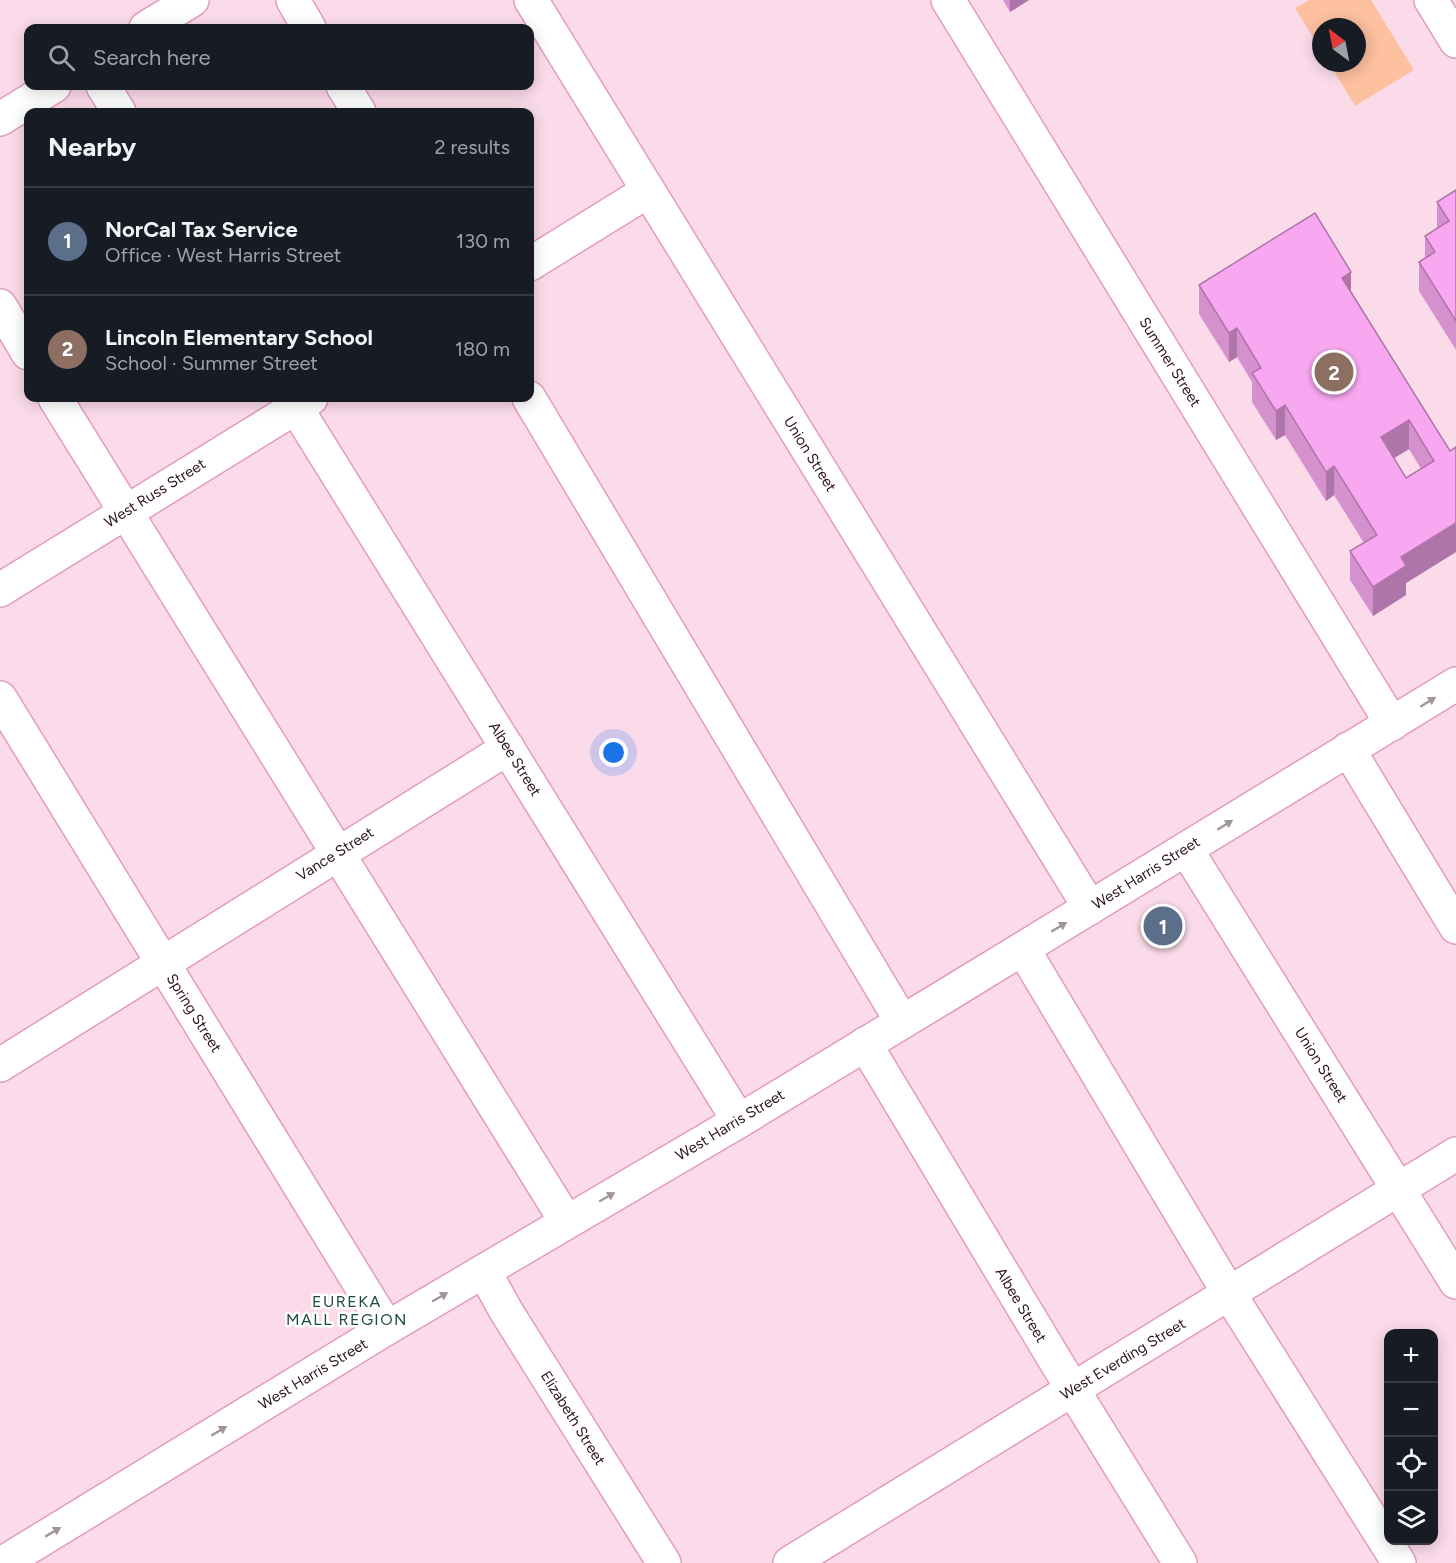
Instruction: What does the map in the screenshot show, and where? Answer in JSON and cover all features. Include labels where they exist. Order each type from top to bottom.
[{"type":"street","points":[[153,24],[192,0]]},
{"type":"street","points":[[292,0],[307,24]]},
{"type":"street","name":"Union Street","points":[[531,0],[1090,908]]},
{"type":"street","name":"Summer Street","points":[[948,0],[1392,724]]},
{"type":"street","points":[[1431,0],[1456,41]]},
{"type":"street","points":[[0,119],[47,90]]},
{"type":"street","points":[[105,90],[117,108]]},
{"type":"street","points":[[345,90],[357,108]]},
{"type":"street","points":[[534,262],[648,191]]},
{"type":"street","points":[[0,306],[24,346]]},
{"type":"street","points":[[57,402],[566,1221]]},
{"type":"street","name":"West Russ Street","points":[[0,590],[297,402]]},
{"type":"street","name":"Albee Street","points":[[300,402],[508,748],[739,1121]]},
{"type":"street","points":[[531,402],[902,1022]]},
{"type":"street","name":"West Harris Street","points":[[3,1563],[387,1328],[739,1121],[1456,684]]},
{"type":"street","name":"Spring Street","points":[[0,698],[387,1328]]},
{"type":"street","name":"Vance Street","points":[[0,1065],[508,748]]},
{"type":"street","points":[[1348,749],[1456,927]]},
{"type":"street","name":"Union Street","points":[[1186,849],[1456,1282]]},
{"type":"street","points":[[1023,949],[1230,1295],[1399,1563]]},
{"type":"street","name":"Albee Street","points":[[865,1044],[1180,1563]]},
{"type":"street","name":"West Everding Street","points":[[790,1563],[1230,1295],[1456,1154]]},
{"type":"street","name":"Elizabeth Street","points":[[483,1271],[664,1563]]},
{"type":"shaded area","points":[[1309,0],[1371,0],[1414,70],[1355,106],[1334,72],[1366,72],[1366,18],[1312,18],[1312,35],[1295,8]]},
{"type":"building","points":[[1456,190],[1456,321],[1419,262],[1435,252],[1425,236],[1449,221],[1437,202]]},
{"type":"building","points":[[1315,213],[1351,272],[1342,278],[1450,451],[1456,447],[1456,523],[1401,557],[1406,566],[1373,587],[1350,551],[1377,535],[1334,466],[1326,472],[1285,405],[1276,411],[1252,373],[1261,368],[1237,328],[1229,333],[1199,285]],"holes":[[[1409,420],[1434,461],[1406,478],[1381,437]]]},
{"type":"place","name":"Lincoln Elementary School","points":[[1334,372]]},
{"type":"place","name":"NorCal Tax Service","points":[[1163,926]]},
{"type":"district","name":"EUREKA MALL REGION","points":[[347,1310]]}]
